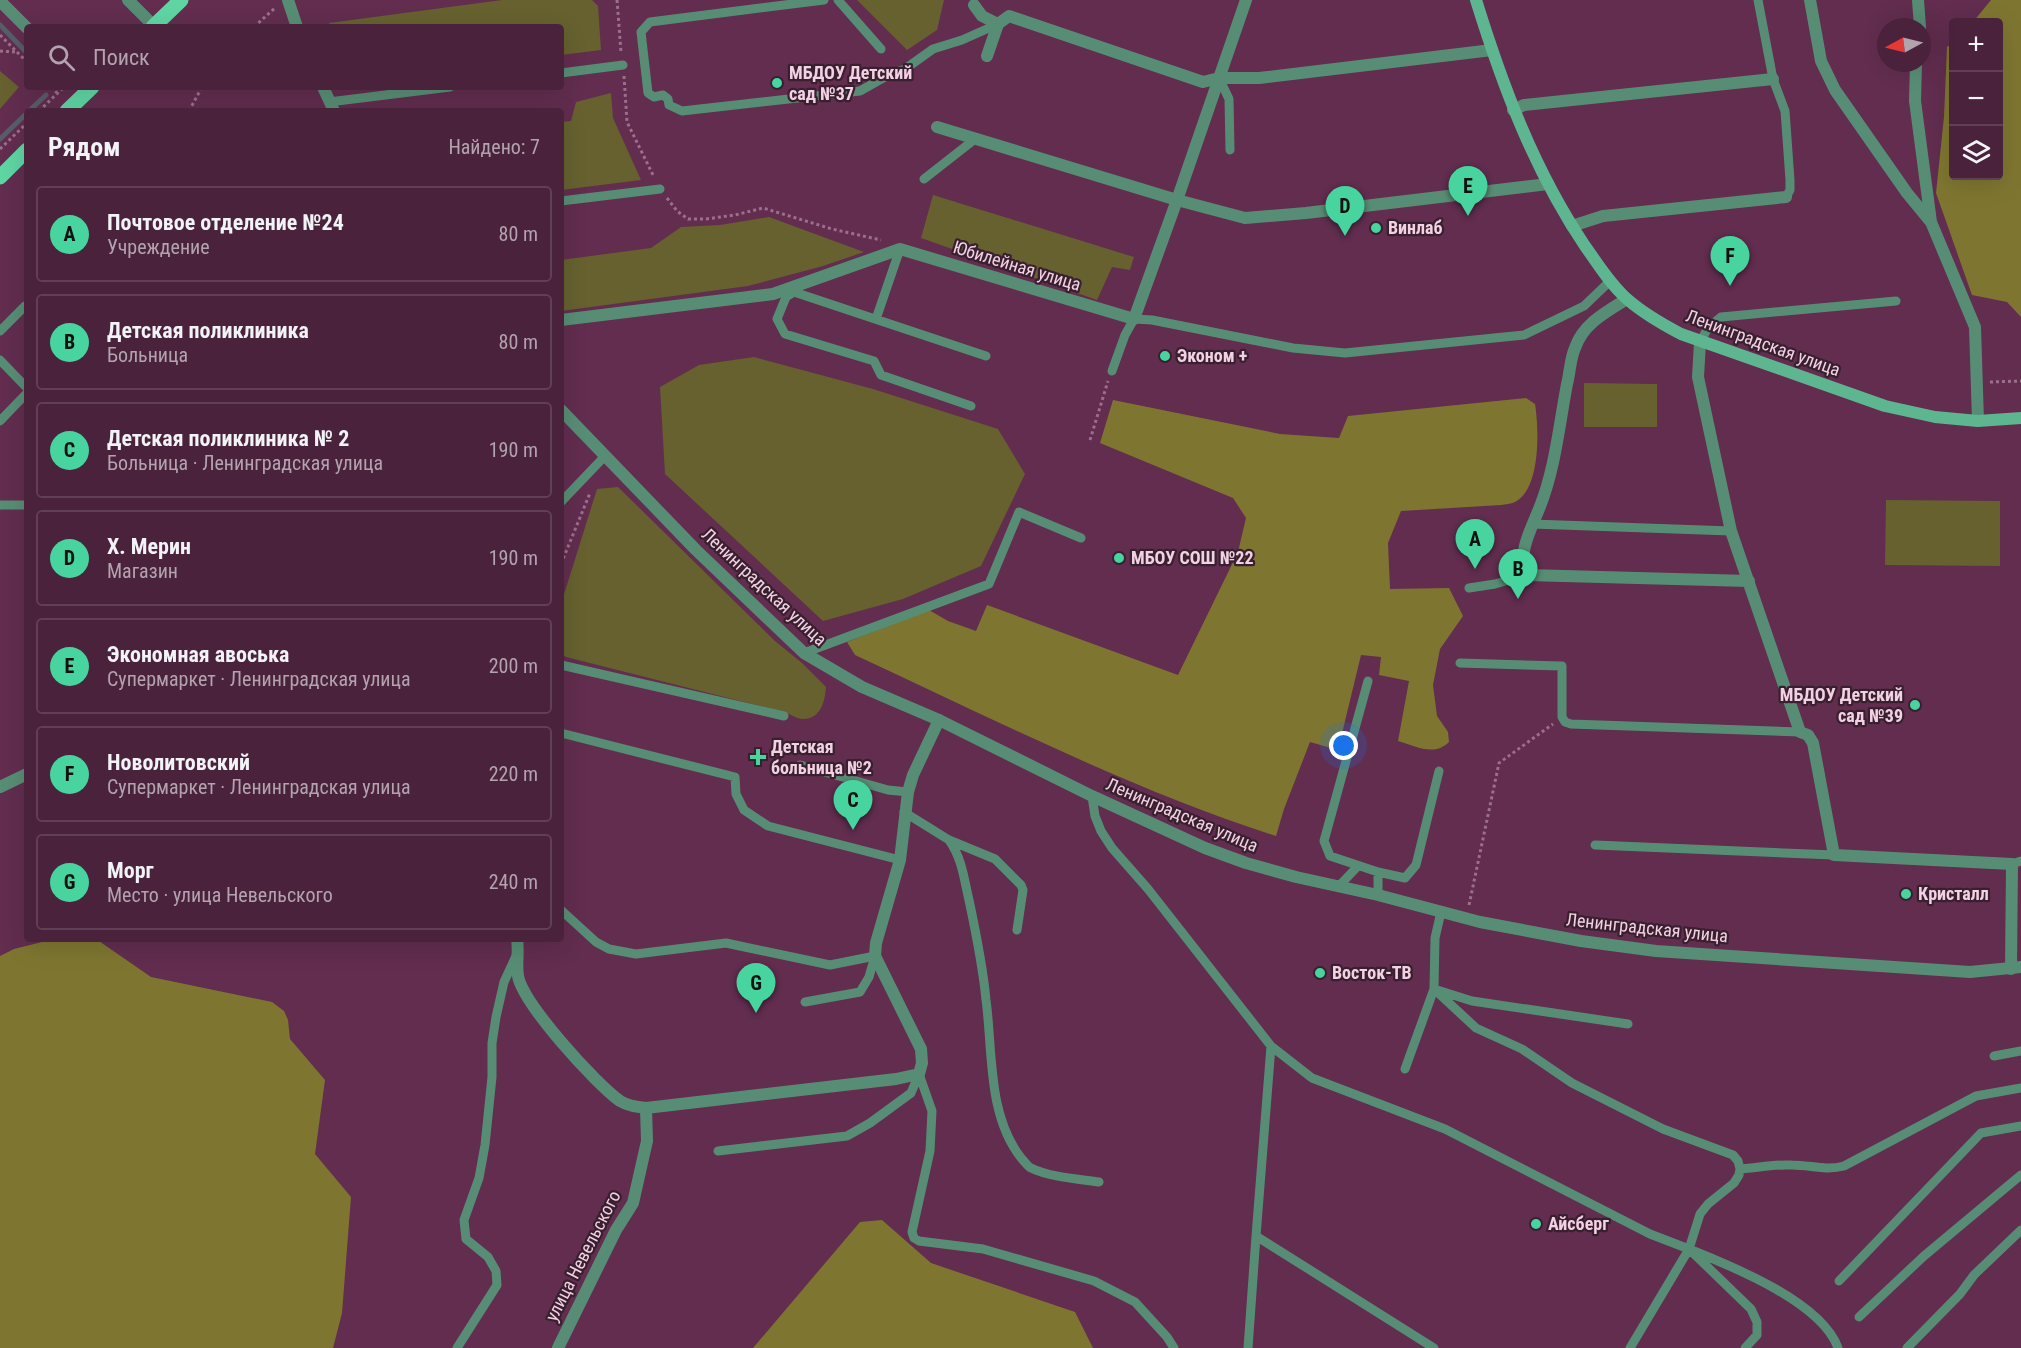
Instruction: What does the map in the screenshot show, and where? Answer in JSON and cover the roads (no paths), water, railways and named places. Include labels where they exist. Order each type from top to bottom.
[{"type":"main road","points":[[156,24],[181,0]]},
{"type":"main road","name":"Ленинградская улица","points":[[1476,0],[1513,110],[1548,184],[1572,226],[1610,281],[1627,299],[1652,318],[1700,342],[1886,406],[1935,417],[1978,421],[2021,418]]},
{"type":"main road","points":[[70,108],[87,90]]},
{"type":"main road","points":[[0,177],[24,153]]},
{"type":"street","points":[[128,0],[150,24]]},
{"type":"street","points":[[1134,319],[1246,0]]},
{"type":"street","points":[[1810,0],[1821,61],[1835,90],[1906,193],[1931,222]]},
{"type":"street","points":[[1918,0],[1919,18]]},
{"type":"street","points":[[0,1],[24,25]]},
{"type":"street","points":[[283,2],[295,24]]},
{"type":"street","points":[[974,4],[982,16],[998,24]]},
{"type":"street","points":[[987,56],[998,24],[1009,16],[1203,82],[1219,78],[1259,78],[1492,50]]},
{"type":"street","points":[[1916,72],[1914,101],[1931,222],[1975,327],[1978,421]]},
{"type":"street","points":[[1513,110],[1524,105],[1773,79]]},
{"type":"street","points":[[324,90],[332,107]]},
{"type":"street","points":[[937,127],[1177,200],[1245,218],[1306,213],[1548,184]]},
{"type":"street","points":[[1572,226],[1603,216],[1786,197]]},
{"type":"street","points":[[564,321],[778,299],[900,249]]},
{"type":"street","name":"Юбилейная улица","points":[[900,249],[1134,319]]},
{"type":"street","points":[[1627,299],[1585,329],[1575,348],[1552,471],[1527,536],[1524,569],[1526,575],[1749,581]]},
{"type":"street","points":[[1700,342],[1698,377],[1731,531],[1800,732],[1808,735],[1813,743],[1834,855],[2017,862],[2016,968]]},
{"type":"street","name":"Ленинградская улица","points":[[564,413],[696,550],[804,653],[862,687],[939,720],[1092,796],[1205,848],[1246,863],[1338,887],[1466,918],[1581,941],[1656,951],[1970,972],[2016,968]]},
{"type":"street","points":[[518,944],[518,977],[532,1008],[590,1074],[621,1101],[633,1106],[646,1108],[919,1074],[922,1063],[921,1049],[875,956],[876,943],[900,860],[908,792],[939,720]]},
{"type":"street","points":[[0,787],[24,775]]},
{"type":"street","name":"улица Невельского","points":[[558,1348],[616,1230],[633,1203],[647,1141],[646,1108]]},
{"type":"lane","points":[[824,0],[650,22],[640,32],[648,93],[654,97],[663,95],[668,99],[669,105],[682,111],[860,91],[905,69],[933,49],[963,40],[998,24]]},
{"type":"lane","points":[[838,0],[881,49]]},
{"type":"lane","points":[[1758,0],[1773,79],[1785,111],[1790,180],[1790,190],[1786,197]]},
{"type":"lane","points":[[564,73],[623,65]]},
{"type":"lane","points":[[1219,78],[1229,99],[1230,150]]},
{"type":"lane","points":[[332,107],[432,90]]},
{"type":"lane","points":[[924,179],[975,139]]},
{"type":"lane","points":[[564,201],[660,189]]},
{"type":"lane","points":[[876,319],[900,249]]},
{"type":"lane","points":[[1112,371],[1128,327],[1134,319],[1152,320],[1293,348],[1345,353],[1524,335],[1584,306],[1610,281]]},
{"type":"lane","points":[[971,405],[881,375],[874,361],[785,334],[777,320],[778,299],[794,292],[986,356]]},
{"type":"lane","points":[[1700,342],[1708,328],[1721,317],[1896,301]]},
{"type":"lane","points":[[0,331],[24,307]]},
{"type":"lane","points":[[0,360],[24,385]]},
{"type":"lane","points":[[0,421],[24,396]]},
{"type":"lane","points":[[564,498],[605,456]]},
{"type":"lane","points":[[0,506],[24,505]]},
{"type":"lane","points":[[804,653],[989,584],[1019,512],[1080,538]]},
{"type":"lane","points":[[1532,524],[1731,531]]},
{"type":"lane","points":[[1470,588],[1526,575]]},
{"type":"lane","points":[[1460,663],[1562,666],[1562,717],[1565,722],[1571,724],[1800,732]]},
{"type":"lane","points":[[564,666],[784,716]]},
{"type":"lane","points":[[1368,681],[1324,841],[1330,856],[1378,872],[1405,878],[1416,865],[1439,771]]},
{"type":"lane","points":[[564,734],[735,777],[736,794],[744,810],[768,826],[900,860]]},
{"type":"lane","points":[[800,765],[888,790],[908,792]]},
{"type":"lane","points":[[1092,796],[1095,816],[1112,848],[1148,889],[1271,1046],[1312,1078],[1445,1129],[1650,1234],[1743,1271],[1809,1311],[1835,1339],[1838,1348]]},
{"type":"lane","points":[[904,812],[950,840],[995,859],[1021,885],[1023,890],[1017,930]]},
{"type":"lane","points":[[950,840],[960,861],[974,924],[986,999],[995,1094],[1016,1152],[1030,1168],[1099,1182]]},
{"type":"lane","points":[[1595,845],[1834,855]]},
{"type":"lane","points":[[1338,887],[1358,866]]},
{"type":"lane","points":[[1378,872],[1378,895]]},
{"type":"lane","points":[[1405,1070],[1434,989],[1435,939],[1441,912]]},
{"type":"lane","points":[[564,913],[596,942],[609,949],[636,954],[726,943],[830,965],[875,956],[869,977],[860,992],[805,1002]]},
{"type":"lane","points":[[457,1348],[497,1285],[496,1271],[488,1257],[466,1239],[464,1220],[479,1178],[485,1145],[496,1017],[504,982],[518,944]]},
{"type":"lane","points":[[1434,989],[1472,1001],[1628,1024]]},
{"type":"lane","points":[[1434,989],[1476,1028],[1522,1049],[1572,1083],[1663,1129],[1732,1155],[1738,1161],[1740,1169],[1734,1183],[1708,1203],[1700,1214],[1689,1249],[1630,1348]]},
{"type":"lane","points":[[1248,1348],[1271,1046]]},
{"type":"lane","points":[[1994,1056],[2021,1051]]},
{"type":"lane","points":[[718,1151],[847,1136],[870,1123],[911,1093],[919,1074]]},
{"type":"lane","points":[[919,1074],[932,1111],[930,1151],[912,1232],[914,1238],[919,1241],[983,1250],[1094,1281],[1135,1302],[1174,1348]]},
{"type":"lane","points":[[1740,1169],[1793,1164],[1820,1169],[1844,1166],[1976,1096],[2021,1088]]},
{"type":"lane","points":[[1839,1281],[1981,1133],[2021,1126]]},
{"type":"lane","points":[[1859,1317],[1924,1256],[2021,1175]]},
{"type":"lane","points":[[1906,1348],[1960,1294],[1974,1275],[2021,1230]]},
{"type":"lane","points":[[1256,1236],[1434,1348]]},
{"type":"lane","points":[[1689,1249],[1750,1309],[1757,1322],[1757,1335],[1744,1348]]},
{"type":"waterway","points":[[0,25],[24,50]]},
{"type":"waterway","points":[[32,108],[46,95]]},
{"type":"waterway","points":[[0,139],[24,116]]},
{"type":"place","name":"МБДОУ Детский сад №37","points":[[777,83]]},
{"type":"place","name":"Экономная авоська","points":[[1468,216]]},
{"type":"place","name":"Винлаб","points":[[1376,228]]},
{"type":"place","name":"Х. Мерин","points":[[1345,236]]},
{"type":"place","name":"Новолитовский","points":[[1730,286]]},
{"type":"place","name":"Эконом +","points":[[1165,356]]},
{"type":"place","name":"МБОУ СОШ №22","points":[[1119,558]]},
{"type":"place","name":"Почтовое отделение №24","points":[[1475,569]]},
{"type":"place","name":"Детская поликлиника","points":[[1518,599]]},
{"type":"place","name":"МБДОУ Детский сад №39","points":[[1915,705]]},
{"type":"place","name":"Детская больница №2","points":[[758,757]]},
{"type":"place","name":"Детская поликлиника № 2","points":[[853,830]]},
{"type":"place","name":"Кристалл","points":[[1906,894]]},
{"type":"place","name":"Восток-ТВ","points":[[1320,973]]},
{"type":"place","name":"Морг","points":[[756,1013]]},
{"type":"place","name":"Айсберг","points":[[1536,1224]]}]
